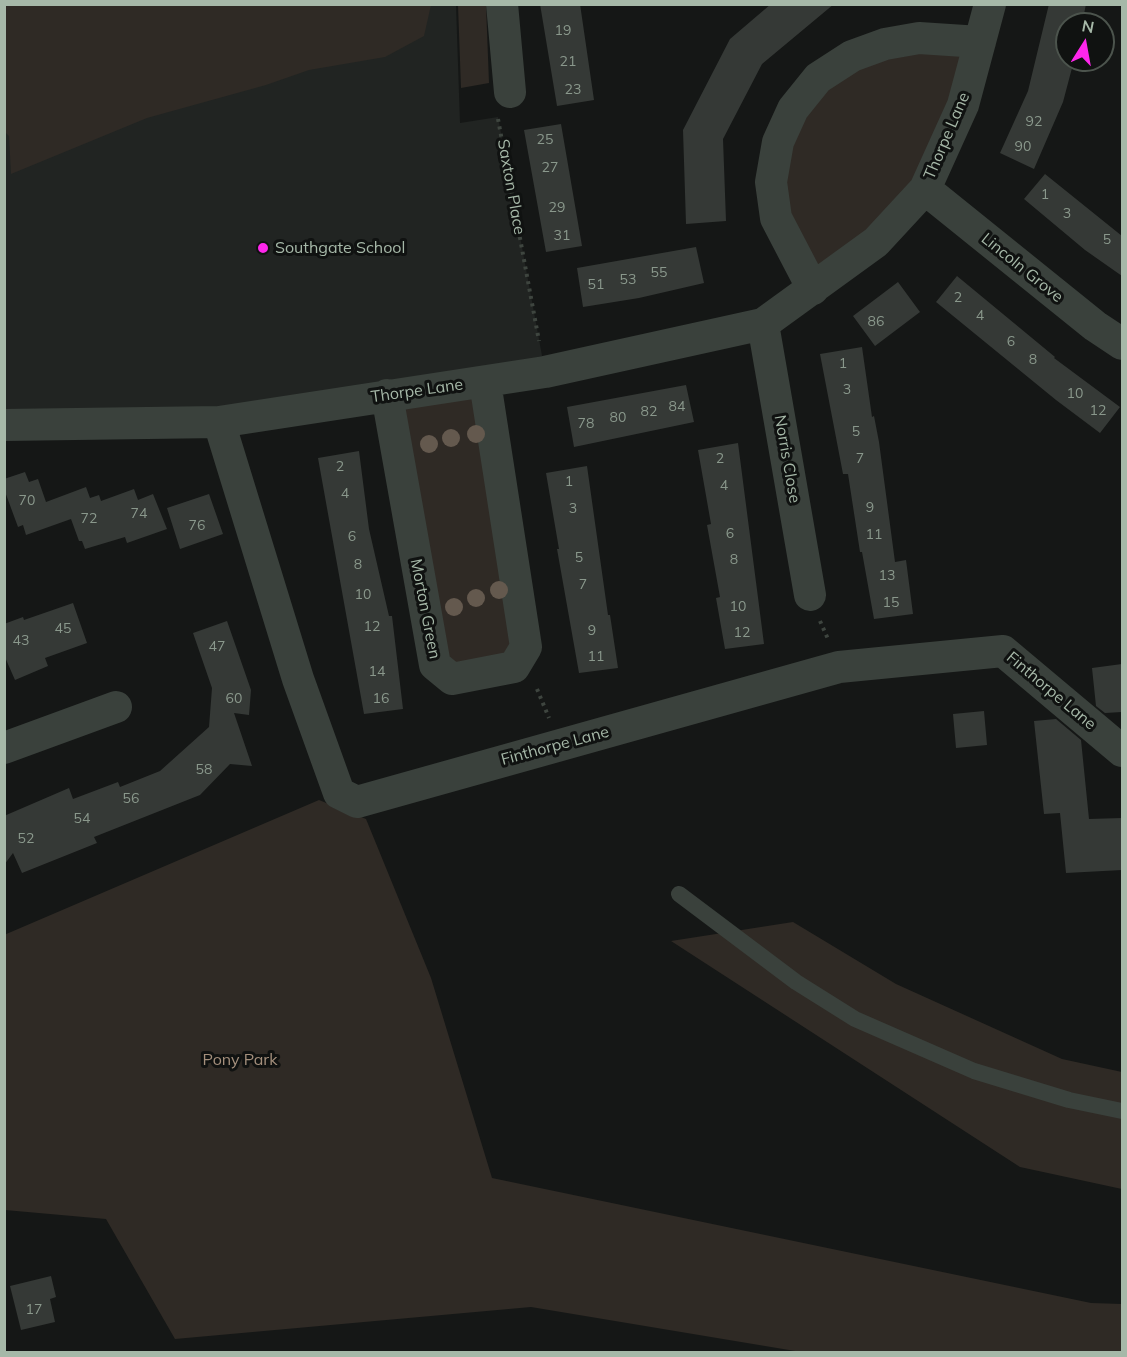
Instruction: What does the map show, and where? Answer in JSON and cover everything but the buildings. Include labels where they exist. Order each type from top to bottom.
[{"type":"street","points":[[502,4],[510,92]]},
{"type":"street","name":"Thorpe Lane","points":[[4,425],[219,422],[545,372],[763,324],[876,242],[925,189],[963,105],[990,4]]},
{"type":"street","points":[[813,288],[776,218],[771,182],[778,142],[793,109],[818,78],[852,56],[885,44],[919,38],[980,42]]},
{"type":"street","name":"Lincoln Grove","points":[[925,189],[1095,326],[1122,344]]},
{"type":"street","name":"Norris Close","points":[[763,324],[810,595]]},
{"type":"street","points":[[485,382],[526,647]]},
{"type":"street","name":"Morton Green","points":[[387,395],[435,665],[452,679],[514,667],[526,647]]},
{"type":"street","name":"Finthorpe Lane","points":[[219,422],[298,679],[339,793],[357,802],[839,667],[1003,651],[1122,751]]},
{"type":"street","points":[[4,748],[116,707]]},
{"type":"lane","points":[[679,894],[796,982],[855,1019],[974,1071],[1069,1100],[1122,1111]]},
{"type":"path","name":"Saxton Place","points":[[510,92],[498,117],[545,372]]},
{"type":"path","points":[[810,595],[839,667]]},
{"type":"path","points":[[526,647],[538,695],[561,745]]},
{"type":"shaded area","name":"Southgate School","points":[[4,5],[456,5],[460,123],[498,117],[545,372],[387,395],[5,425]]},
{"type":"green space","points":[[4,5],[431,5],[424,36],[385,57],[309,70],[266,85],[147,118],[11,174],[9,136],[4,131]]},
{"type":"green space","points":[[458,5],[486,5],[489,83],[461,88]]},
{"type":"green space","points":[[980,42],[925,189],[813,289],[776,218],[778,142],[852,56]]},
{"type":"green space","points":[[485,382],[526,647],[452,679],[387,395]]},
{"type":"green space","name":"Pony Park","points":[[319,800],[366,819],[431,978],[492,1178],[1091,1303],[1122,1304],[1122,1352],[801,1352],[531,1307],[175,1339],[106,1219],[5,1210],[4,935]]},
{"type":"green space","points":[[793,922],[896,984],[1062,1059],[1122,1072],[1122,1189],[1020,1167],[671,941]]},
{"type":"place","name":"Southgate School","points":[[263,248]]}]
